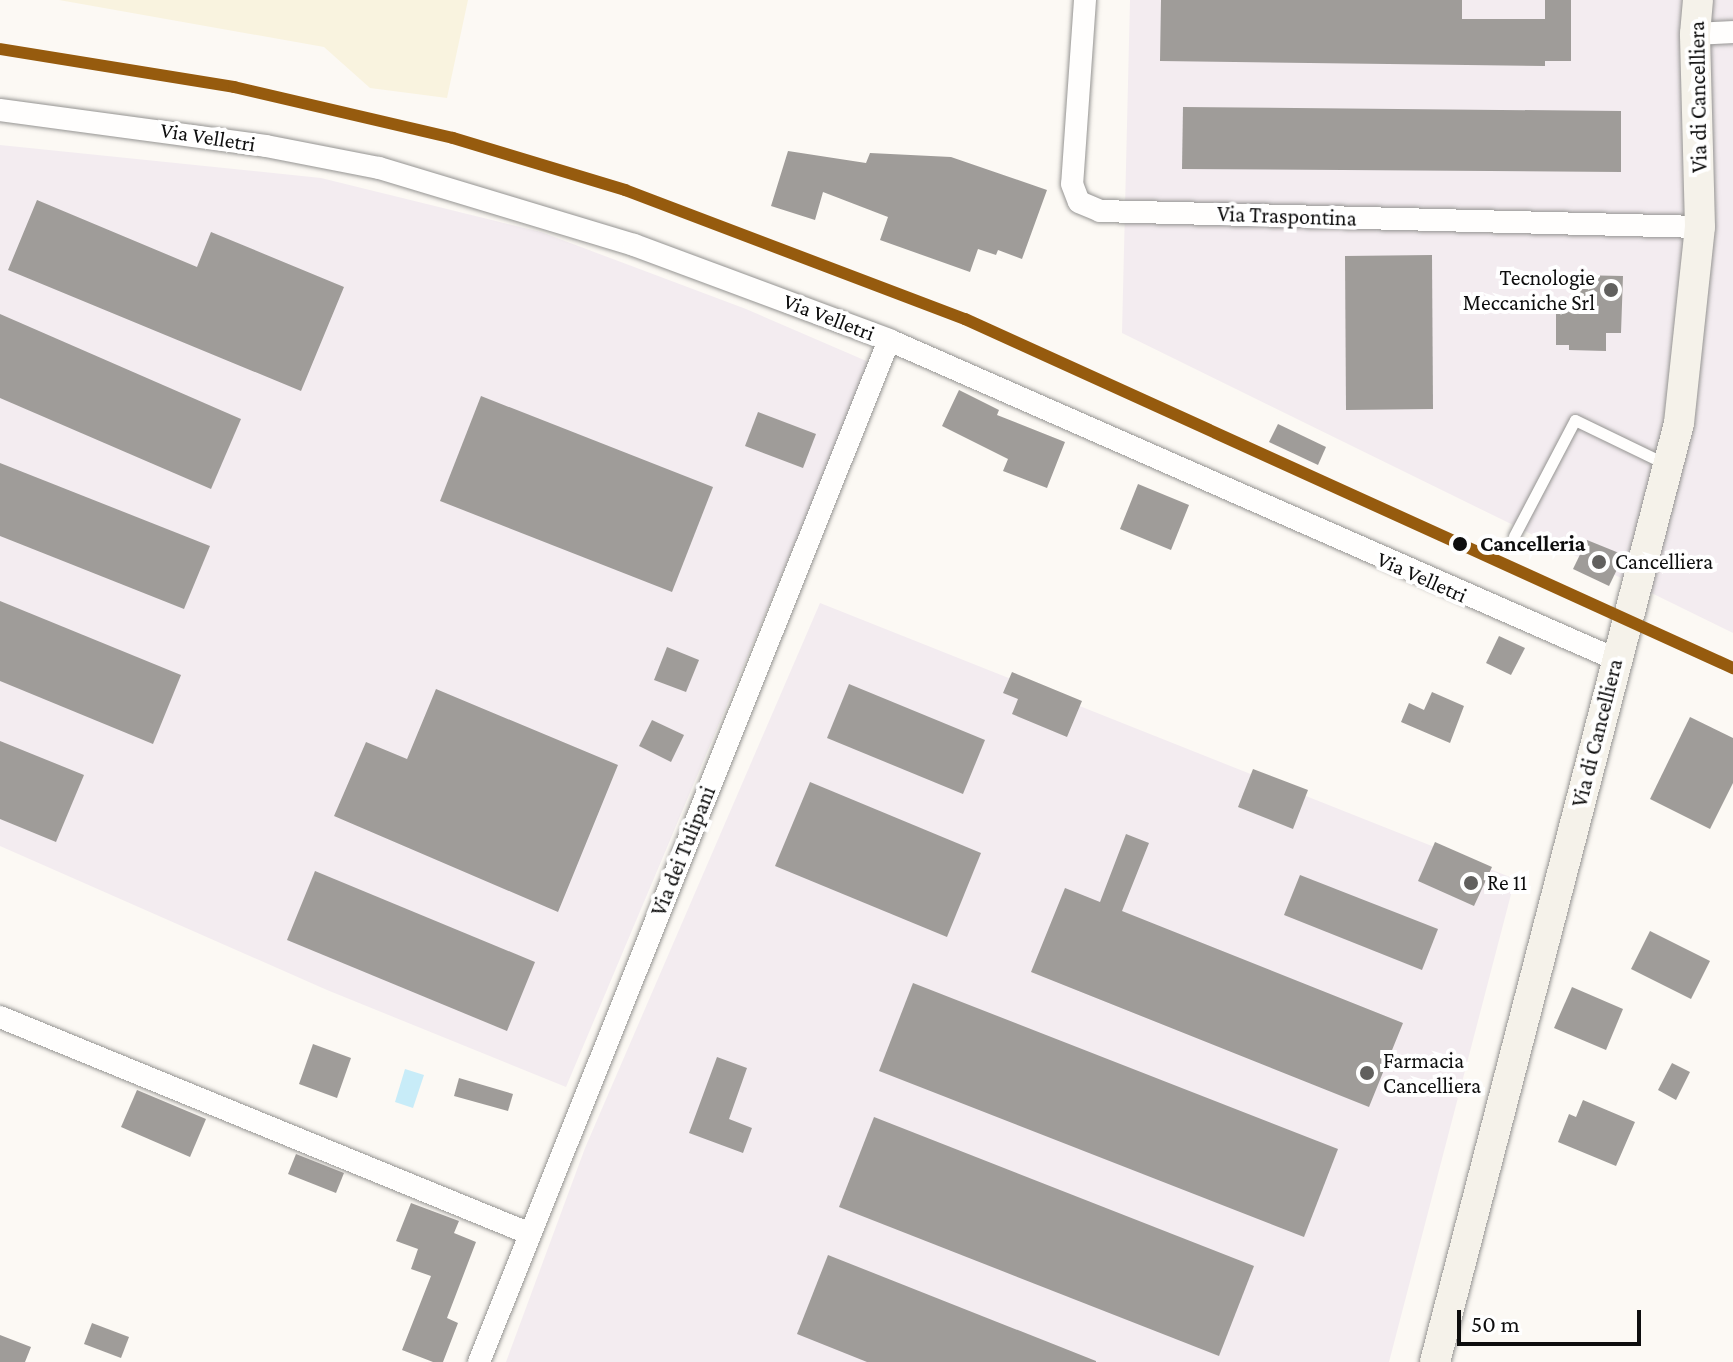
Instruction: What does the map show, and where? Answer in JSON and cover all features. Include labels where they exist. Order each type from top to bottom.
[{"type":"street","name":"Via Traspontina","points":[[1085,0],[1072,184],[1079,202],[1100,211],[1700,227]]},
{"type":"street","name":"Via di Cancelliera","points":[[1435,1362],[1615,659],[1670,466],[1679,423],[1700,227],[1695,34],[1698,0]]},
{"type":"street","points":[[1695,34],[1733,32]]},
{"type":"street","name":"Via Velletri","points":[[0,110],[266,146],[379,168],[634,245],[889,340],[1615,659]]},
{"type":"street","name":"Via dei Tulipani","points":[[479,1362],[528,1233],[889,340]]},
{"type":"street","points":[[0,1017],[528,1233]]},
{"type":"lane","points":[[1514,536],[1575,420],[1670,466]]},
{"type":"shaded area","points":[[59,0],[468,0],[447,98],[370,88],[324,47]]},
{"type":"shaded area","points":[[1130,0],[1733,0],[1733,633],[1122,333]]},
{"type":"shaded area","points":[[0,145],[321,178],[541,232],[746,309],[871,363],[566,1087],[327,990],[0,846]]},
{"type":"shaded area","points":[[820,603],[1515,879],[1389,1362],[506,1362],[585,1148]]},
{"type":"water","points":[[405,1069],[424,1075],[413,1108],[395,1102]]},
{"type":"building","points":[[1161,0],[1462,0],[1462,19],[1545,19],[1545,0],[1571,0],[1571,61],[1545,61],[1545,66],[1160,61]]},
{"type":"building","points":[[1183,107],[1621,111],[1621,172],[1182,169]]},
{"type":"building","points":[[788,151],[866,163],[870,153],[951,157],[1047,190],[1022,259],[998,250],[996,255],[978,249],[970,272],[880,240],[888,217],[823,192],[815,220],[771,206]]},
{"type":"building","points":[[37,200],[197,267],[211,232],[344,287],[301,391],[8,270]]},
{"type":"building","points":[[1432,255],[1433,409],[1346,410],[1345,256]]},
{"type":"building","points":[[1575,275],[1623,276],[1621,333],[1606,333],[1606,351],[1569,350],[1569,345],[1556,345],[1556,310],[1574,310]]},
{"type":"building","points":[[0,314],[241,419],[211,489],[0,398]]},
{"type":"building","points":[[959,390],[999,410],[997,415],[1065,442],[1047,488],[1003,471],[1008,459],[942,426]]},
{"type":"building","points":[[481,396],[713,487],[672,592],[440,501]]},
{"type":"building","points":[[758,412],[816,434],[803,468],[745,446]]},
{"type":"building","points":[[1278,424],[1326,447],[1318,465],[1269,442]]},
{"type":"building","points":[[0,463],[210,546],[184,609],[0,536]]},
{"type":"building","points":[[1138,484],[1189,505],[1171,550],[1120,529]]},
{"type":"building","name":"Cancelliera","points":[[1587,540],[1624,555],[1609,586],[1573,569]]},
{"type":"building","points":[[0,601],[181,675],[153,744],[0,681]]},
{"type":"building","points":[[1499,636],[1525,648],[1511,675],[1486,663]]},
{"type":"building","points":[[667,647],[699,660],[686,692],[654,680]]},
{"type":"building","points":[[1012,672],[1082,701],[1067,737],[1012,714],[1018,699],[1003,693]]},
{"type":"building","points":[[849,684],[985,740],[963,794],[827,738]]},
{"type":"building","points":[[436,689],[618,765],[558,912],[334,816],[366,742],[407,759]]},
{"type":"building","points":[[1432,692],[1464,706],[1450,743],[1401,722],[1409,703],[1424,710]]},
{"type":"building","points":[[1690,717],[1733,738],[1733,783],[1710,829],[1650,799]]},
{"type":"building","points":[[652,720],[684,735],[671,762],[639,746]]},
{"type":"building","points":[[0,741],[84,775],[56,842],[0,819]]},
{"type":"building","points":[[1253,769],[1308,790],[1293,829],[1238,807]]},
{"type":"building","points":[[810,782],[981,853],[947,937],[775,866]]},
{"type":"building","points":[[1126,834],[1149,843],[1122,911],[1403,1023],[1369,1107],[1031,972],[1065,888],[1100,902]]},
{"type":"building","points":[[1435,842],[1492,867],[1474,906],[1418,881]]},
{"type":"building","points":[[315,871],[535,962],[507,1031],[287,940]]},
{"type":"building","points":[[1300,875],[1438,929],[1422,970],[1284,915]]},
{"type":"building","points":[[1650,931],[1710,961],[1691,999],[1631,969]]},
{"type":"building","points":[[913,983],[1338,1149],[1304,1237],[879,1071]]},
{"type":"building","points":[[1572,987],[1623,1009],[1606,1050],[1554,1028]]},
{"type":"building","points":[[313,1044],[351,1058],[337,1098],[299,1084]]},
{"type":"building","points":[[717,1057],[747,1068],[729,1119],[752,1128],[743,1153],[689,1133]]},
{"type":"building","points":[[1672,1063],[1690,1072],[1676,1100],[1658,1090]]},
{"type":"building","points":[[459,1078],[513,1094],[508,1111],[454,1096]]},
{"type":"building","points":[[137,1090],[206,1119],[190,1157],[121,1127]]},
{"type":"building","points":[[1583,1100],[1635,1122],[1616,1166],[1558,1142],[1569,1114],[1576,1117]]},
{"type":"building","points":[[874,1117],[1254,1266],[1219,1356],[839,1207]]},
{"type":"building","points":[[296,1154],[344,1173],[336,1193],[288,1174]]},
{"type":"building","points":[[411,1203],[459,1221],[454,1233],[476,1242],[447,1318],[458,1323],[443,1362],[433,1362],[402,1350],[431,1276],[411,1269],[418,1249],[396,1241]]},
{"type":"building","points":[[828,1255],[1096,1362],[867,1362],[797,1334]]},
{"type":"building","points":[[92,1323],[129,1337],[121,1358],[84,1344]]},
{"type":"building","points":[[0,1335],[31,1347],[25,1362],[0,1362]]},
{"type":"transit line","points":[[0,49],[234,87],[453,138],[625,190],[965,319],[1733,668]]},
{"type":"place","name":"Tecnologie Meccaniche Srl","points":[[1611,290]]},
{"type":"place","name":"Cancelleria","points":[[1460,544]]},
{"type":"place","name":"Cancelliera","points":[[1599,562]]},
{"type":"place","name":"Re 11","points":[[1471,883]]},
{"type":"place","name":"Farmacia Cancelliera","points":[[1367,1073]]}]
